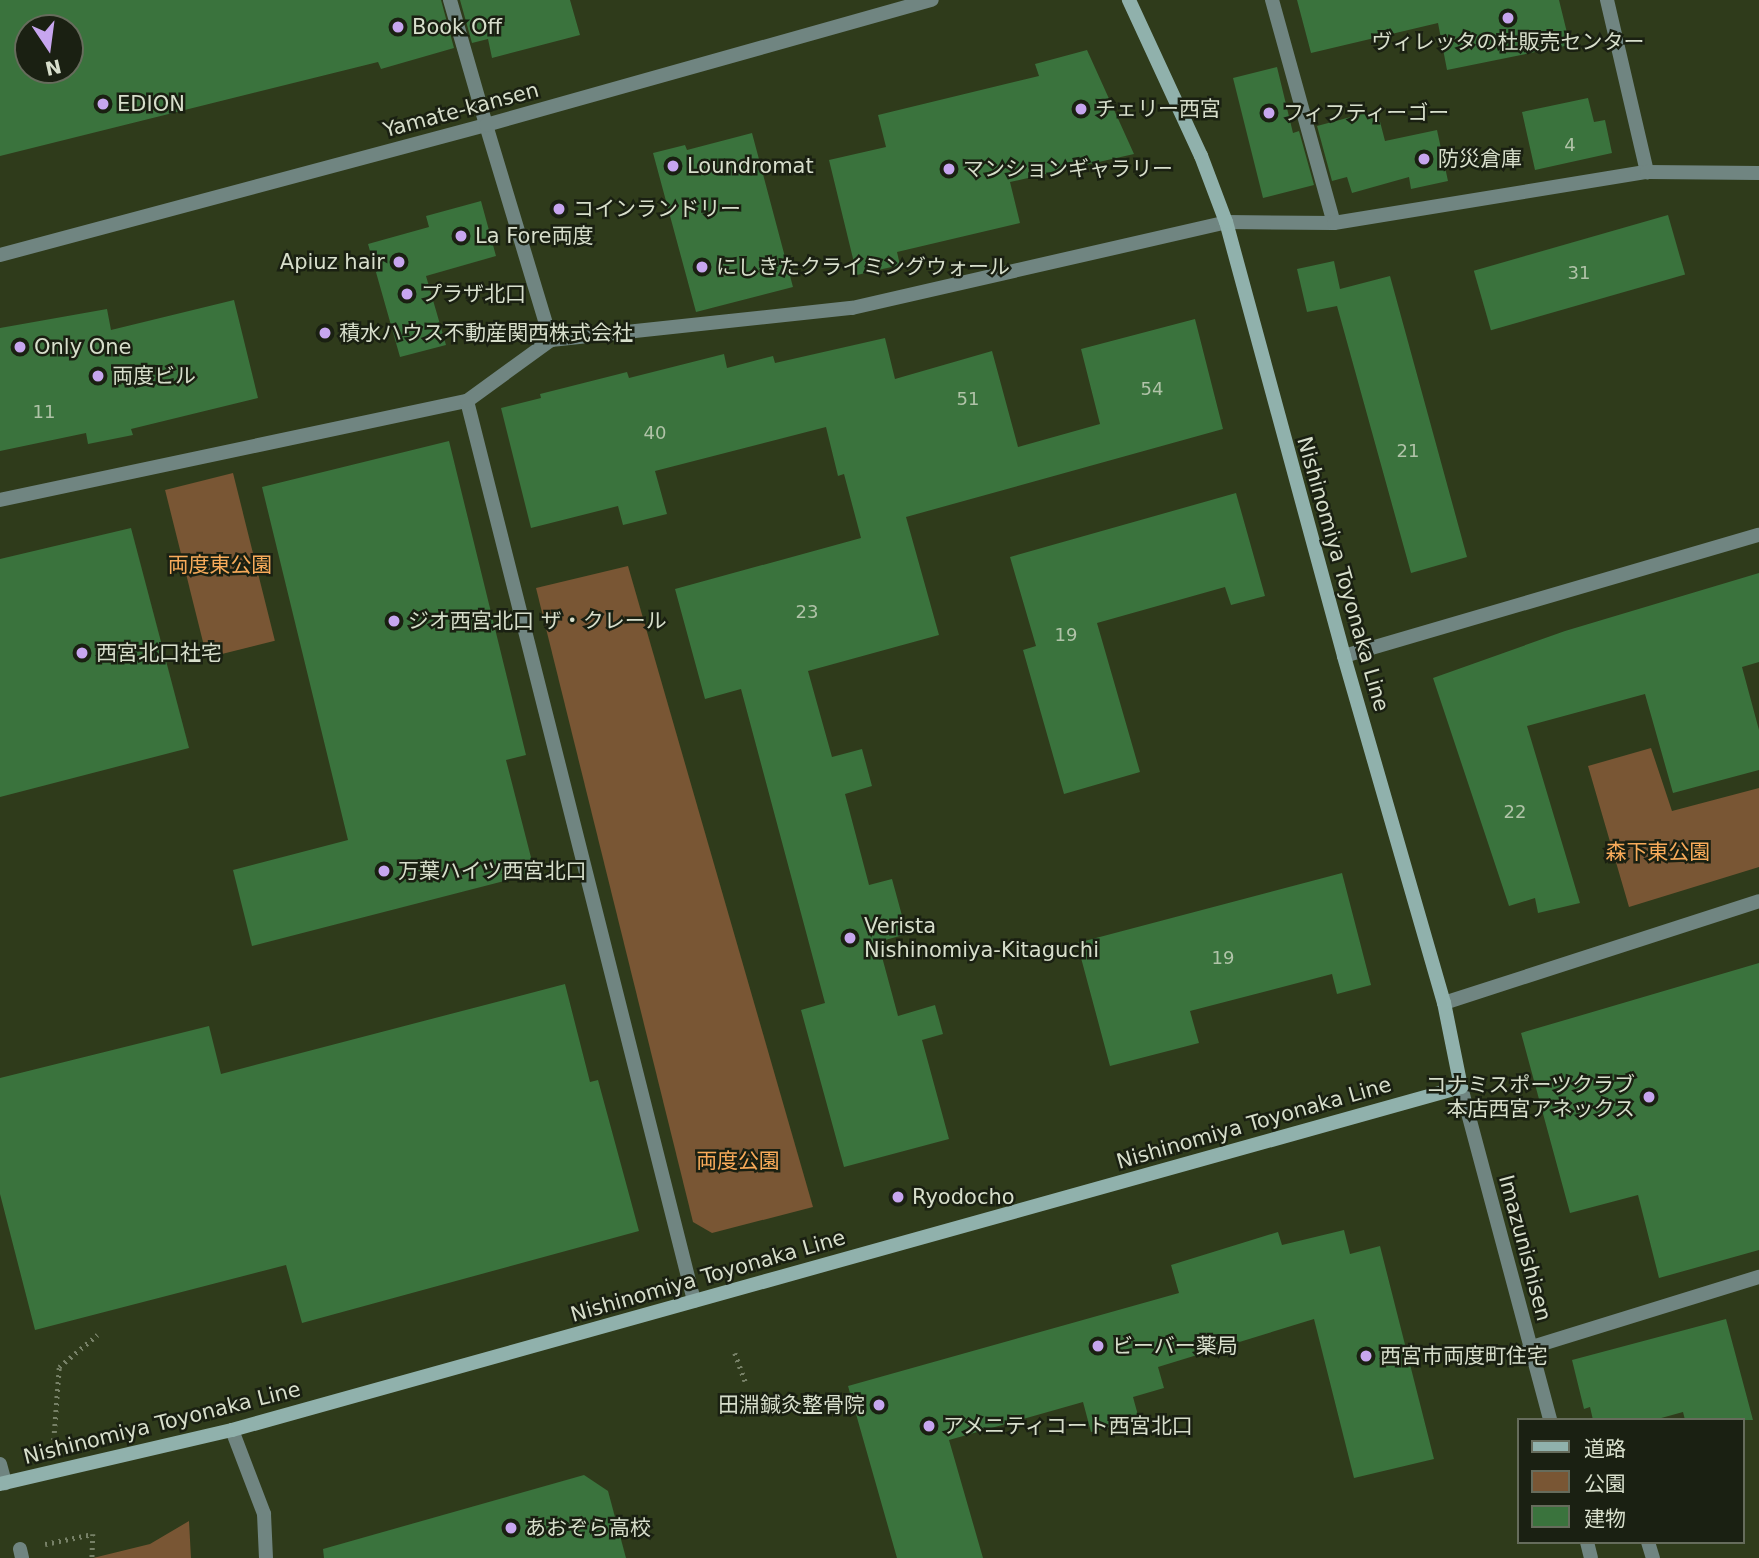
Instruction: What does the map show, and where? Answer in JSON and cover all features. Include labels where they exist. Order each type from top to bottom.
[{"type":"main road","name":"Nishinomiya Toyonaka Line","points":[[2,1483],[232,1430],[1461,1087],[1444,1003],[1344,656],[1226,222],[1201,156],[1129,0]]},
{"type":"street","points":[[450,0],[551,340]]},
{"type":"street","name":"Yamate-kansen","points":[[0,255],[486,125],[932,0]]},
{"type":"street","points":[[1272,0],[1334,223]]},
{"type":"street","points":[[1607,0],[1647,172]]},
{"type":"street","points":[[0,500],[467,401],[551,340],[852,308],[1226,222],[1334,223],[1647,172],[1759,173]]},
{"type":"street","points":[[467,401],[694,1301]]},
{"type":"street","points":[[1344,656],[1759,535]]},
{"type":"street","points":[[1444,1003],[1759,901]]},
{"type":"street","name":"Imazunishisen","points":[[1461,1087],[1549,1418]]},
{"type":"street","points":[[1529,1348],[1759,1277]]},
{"type":"street","points":[[232,1430],[264,1514],[265,1558]]},
{"type":"street","points":[[0,1464],[2,1483]]},
{"type":"path","points":[[51,1472],[59,1367],[97,1335]]},
{"type":"path","points":[[736,1353],[745,1381]]},
{"type":"path","points":[[21,1554],[93,1534],[92,1558]]},
{"type":"green space","name":"両度東公園","points":[[233,473],[275,641],[207,658],[165,490]]},
{"type":"green space","name":"両度公園","points":[[628,566],[813,1207],[712,1233],[693,1222],[536,588]]},
{"type":"green space","name":"森下東公園","points":[[1651,748],[1672,811],[1759,788],[1759,867],[1629,907],[1588,766]]},
{"type":"green space","points":[[189,1521],[191,1558],[93,1558],[150,1544]]},
{"type":"building","name":"EDION","points":[[0,0],[441,0],[454,48],[381,69],[378,62],[0,156]]},
{"type":"building","points":[[460,0],[570,0],[580,35],[492,58],[488,39],[472,43]]},
{"type":"building","points":[[1297,0],[1559,0],[1570,45],[1447,70],[1438,23],[1311,53]]},
{"type":"building","points":[[1087,50],[1134,154],[1010,182],[1020,223],[897,252],[900,265],[857,275],[829,160],[886,147],[878,115],[1039,76],[1035,64]]},
{"type":"building","points":[[1277,67],[1293,133],[1299,131],[1314,185],[1263,198],[1233,78]]},
{"type":"building","points":[[1588,98],[1594,122],[1605,120],[1612,153],[1535,170],[1522,112]]},
{"type":"building","points":[[1377,110],[1385,141],[1437,130],[1448,181],[1411,189],[1409,177],[1352,193],[1347,177],[1332,181],[1317,126]]},
{"type":"building","points":[[752,133],[793,287],[696,312],[653,153],[685,145],[687,150]]},
{"type":"building","points":[[481,201],[496,256],[426,276],[446,345],[400,357],[368,244],[429,227],[426,216]]},
{"type":"building","points":[[1668,215],[1685,275],[1491,330],[1474,271]]},
{"type":"building","points":[[1334,261],[1340,289],[1390,276],[1467,557],[1411,573],[1337,306],[1307,312],[1297,269]]},
{"type":"building","points":[[234,300],[258,398],[131,429],[133,435],[88,444],[86,433],[0,451],[0,328],[107,309],[111,330]]},
{"type":"building","points":[[1195,319],[1223,429],[906,517],[939,635],[808,671],[832,757],[862,749],[872,786],[845,794],[869,885],[892,879],[907,934],[878,942],[898,1016],[935,1005],[943,1034],[922,1040],[949,1139],[844,1167],[801,1010],[825,1003],[741,689],[705,699],[675,589],[861,538],[844,474],[838,476],[826,427],[655,471],[667,514],[623,525],[618,506],[531,528],[501,408],[541,398],[540,394],[627,372],[629,378],[724,354],[727,368],[773,356],[775,363],[885,338],[895,379],[992,351],[1018,447],[1100,424],[1081,349]]},
{"type":"building","name":"ジオ西宮北口 ザ・クレール","points":[[449,441],[526,755],[506,760],[535,873],[252,946],[233,870],[348,840],[262,487]]},
{"type":"building","points":[[1236,493],[1265,596],[1231,605],[1225,587],[1097,623],[1140,772],[1064,794],[1023,650],[1036,646],[1010,557]]},
{"type":"building","name":"西宮北口社宅","points":[[131,528],[189,748],[0,797],[0,559]]},
{"type":"building","points":[[1759,573],[1759,662],[1742,667],[1759,730],[1759,770],[1673,793],[1645,694],[1527,726],[1580,903],[1538,913],[1535,898],[1509,906],[1433,678],[1565,631]]},
{"type":"building","points":[[1342,873],[1371,985],[1337,994],[1332,974],[1190,1011],[1199,1043],[1110,1066],[1077,943]]},
{"type":"building","name":"コナミスポーツクラブ 本店西宮アネックス","points":[[1759,963],[1759,1250],[1659,1278],[1638,1195],[1570,1213],[1521,1033]]},
{"type":"building","points":[[565,984],[590,1082],[598,1080],[639,1231],[302,1323],[286,1265],[35,1330],[0,1194],[0,1078],[209,1026],[221,1074]]},
{"type":"building","points":[[1344,1230],[1350,1254],[1380,1246],[1434,1459],[1354,1478],[1314,1319],[1158,1367],[1164,1388],[1133,1397],[1139,1419],[1091,1432],[1083,1402],[949,1440],[983,1558],[897,1558],[848,1386],[1179,1293],[1171,1265],[1278,1232],[1282,1245]]},
{"type":"building","points":[[1726,1319],[1753,1420],[1684,1418],[1683,1412],[1661,1418],[1593,1418],[1590,1407],[1584,1409],[1572,1360]]},
{"type":"building","points":[[584,1475],[608,1491],[626,1558],[324,1558],[323,1549]]},
{"type":"place","name":"ヴィレッタの杜販売センター","points":[[1508,18]]},
{"type":"place","name":"Book Off","points":[[398,27]]},
{"type":"place","name":"EDION","points":[[103,104]]},
{"type":"place","name":"チェリー西宮","points":[[1081,109]]},
{"type":"place","name":"フィフティーゴー","points":[[1269,113]]},
{"type":"place","name":"防災倉庫","points":[[1424,159]]},
{"type":"place","name":"Loundromat","points":[[673,166]]},
{"type":"place","name":"マンションギャラリー","points":[[949,169]]},
{"type":"place","name":"コインランドリー","points":[[559,209]]},
{"type":"place","name":"La Fore両度","points":[[461,236]]},
{"type":"place","name":"Apiuz hair","points":[[399,262]]},
{"type":"place","name":"にしきたクライミングウォール","points":[[702,267]]},
{"type":"place","name":"プラザ北口","points":[[407,294]]},
{"type":"place","name":"積水ハウス不動産関西株式会社","points":[[325,333]]},
{"type":"place","name":"Only One","points":[[20,347]]},
{"type":"place","name":"両度ビル","points":[[98,376]]},
{"type":"place","name":"ジオ西宮北口 ザ・クレール","points":[[394,621]]},
{"type":"place","name":"西宮北口社宅","points":[[82,653]]},
{"type":"place","name":"万葉ハイツ西宮北口","points":[[384,871]]},
{"type":"place","name":"Verista Nishinomiya-Kitaguchi","points":[[850,938]]},
{"type":"place","name":"コナミスポーツクラブ 本店西宮アネックス","points":[[1649,1097]]},
{"type":"place","name":"Ryodocho","points":[[898,1197]]},
{"type":"place","name":"ビーバー薬局","points":[[1098,1346]]},
{"type":"place","name":"西宮市両度町住宅","points":[[1366,1356]]},
{"type":"place","name":"田淵鍼灸整骨院","points":[[879,1405]]},
{"type":"place","name":"アメニティコート西宮北口","points":[[929,1426]]},
{"type":"place","name":"あおぞら高校","points":[[511,1528]]}]
